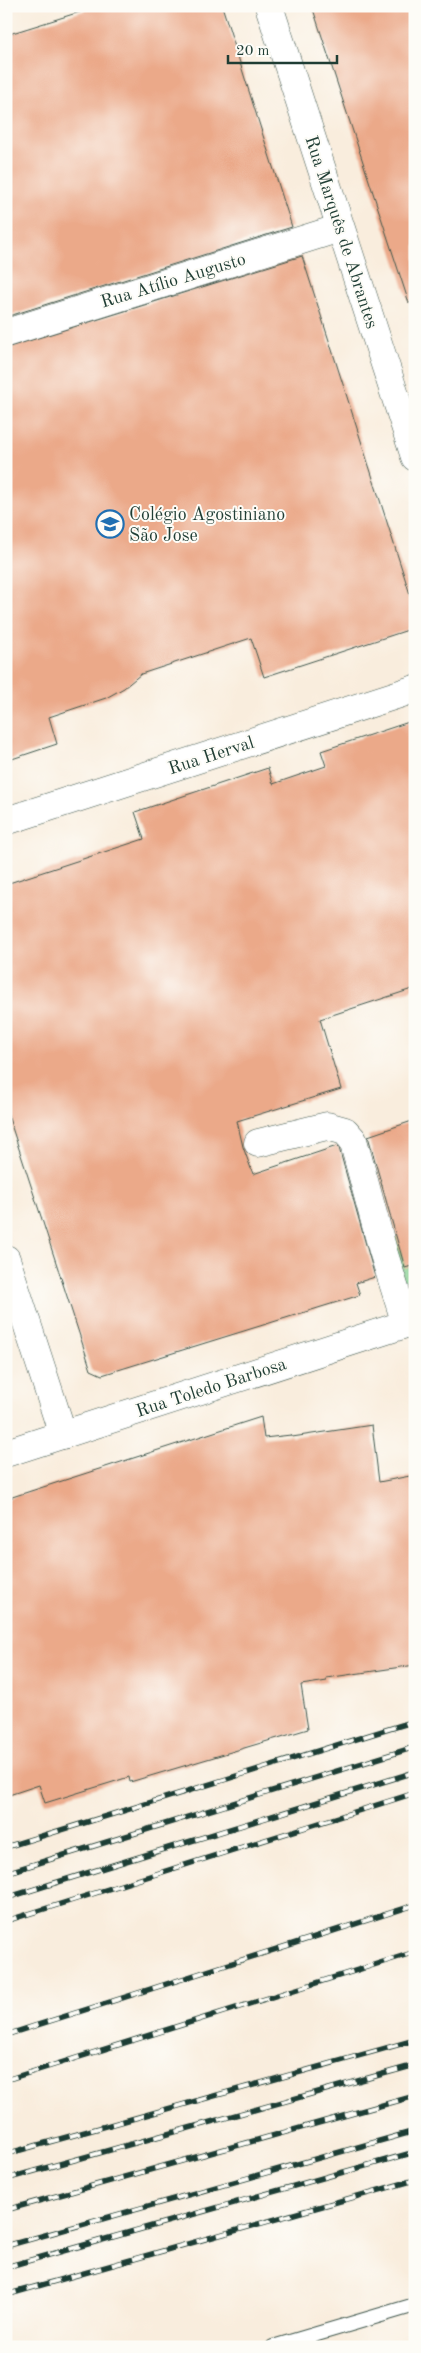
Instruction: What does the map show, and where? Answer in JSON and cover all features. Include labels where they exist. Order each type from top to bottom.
[{"type":"street","name":"Rua Marquês de Abrantes","points":[[270,6],[415,457]]},
{"type":"street","name":"Rua Atílio Augusto","points":[[6,333],[340,228]]},
{"type":"street","name":"Rua Herval","points":[[6,821],[415,690]]},
{"type":"street","points":[[258,1142],[327,1126],[344,1131],[352,1140],[383,1251],[410,1323]]},
{"type":"street","points":[[6,1259],[63,1435]]},
{"type":"street","name":"Rua Toledo Barbosa","points":[[6,1453],[410,1323]]},
{"type":"lane","points":[[273,2347],[415,2305]]},
{"type":"green space","points":[[415,1231],[415,1278],[402,1282],[388,1239]]},
{"type":"building","points":[[99,6],[222,6],[292,227],[6,317],[6,35]]},
{"type":"building","points":[[312,6],[415,6],[415,302],[409,303]]},
{"type":"building","points":[[302,256],[415,610],[415,615],[408,630],[264,677],[251,638],[141,674],[124,688],[106,698],[49,717],[57,744],[6,761],[6,348]]},
{"type":"building","points":[[415,720],[415,988],[320,1019],[341,1089],[237,1121],[243,1147],[253,1174],[337,1146],[339,1148],[375,1277],[356,1283],[360,1295],[102,1375],[91,1370],[6,1109],[6,884],[144,839],[135,812],[268,768],[273,784],[326,766],[321,751]]},
{"type":"building","points":[[415,1120],[415,1265],[405,1268],[368,1136]]},
{"type":"building","points":[[261,1417],[264,1438],[291,1435],[292,1437],[372,1425],[379,1482],[415,1475],[415,1665],[326,1678],[327,1681],[301,1685],[308,1729],[130,1782],[129,1777],[45,1803],[39,1785],[6,1796],[6,1499]]},
{"type":"railway","points":[[6,1847],[415,1721]]},
{"type":"railway","points":[[6,1873],[415,1747]]},
{"type":"railway","points":[[6,1898],[415,1772]]},
{"type":"railway","points":[[6,1921],[415,1793]]},
{"type":"railway","points":[[6,2035],[415,1905]]},
{"type":"railway","points":[[6,2080],[415,1952]]},
{"type":"railway","points":[[6,2154],[415,2040]]},
{"type":"railway","points":[[6,2179],[415,2065]]},
{"type":"railway","points":[[6,2210],[415,2096]]},
{"type":"railway","points":[[6,2246],[415,2131]]},
{"type":"railway","points":[[6,2267],[415,2152]]},
{"type":"railway","points":[[6,2295],[415,2180]]},
{"type":"place","name":"Colégio Agostiniano São Jose","points":[[110,524]]}]
